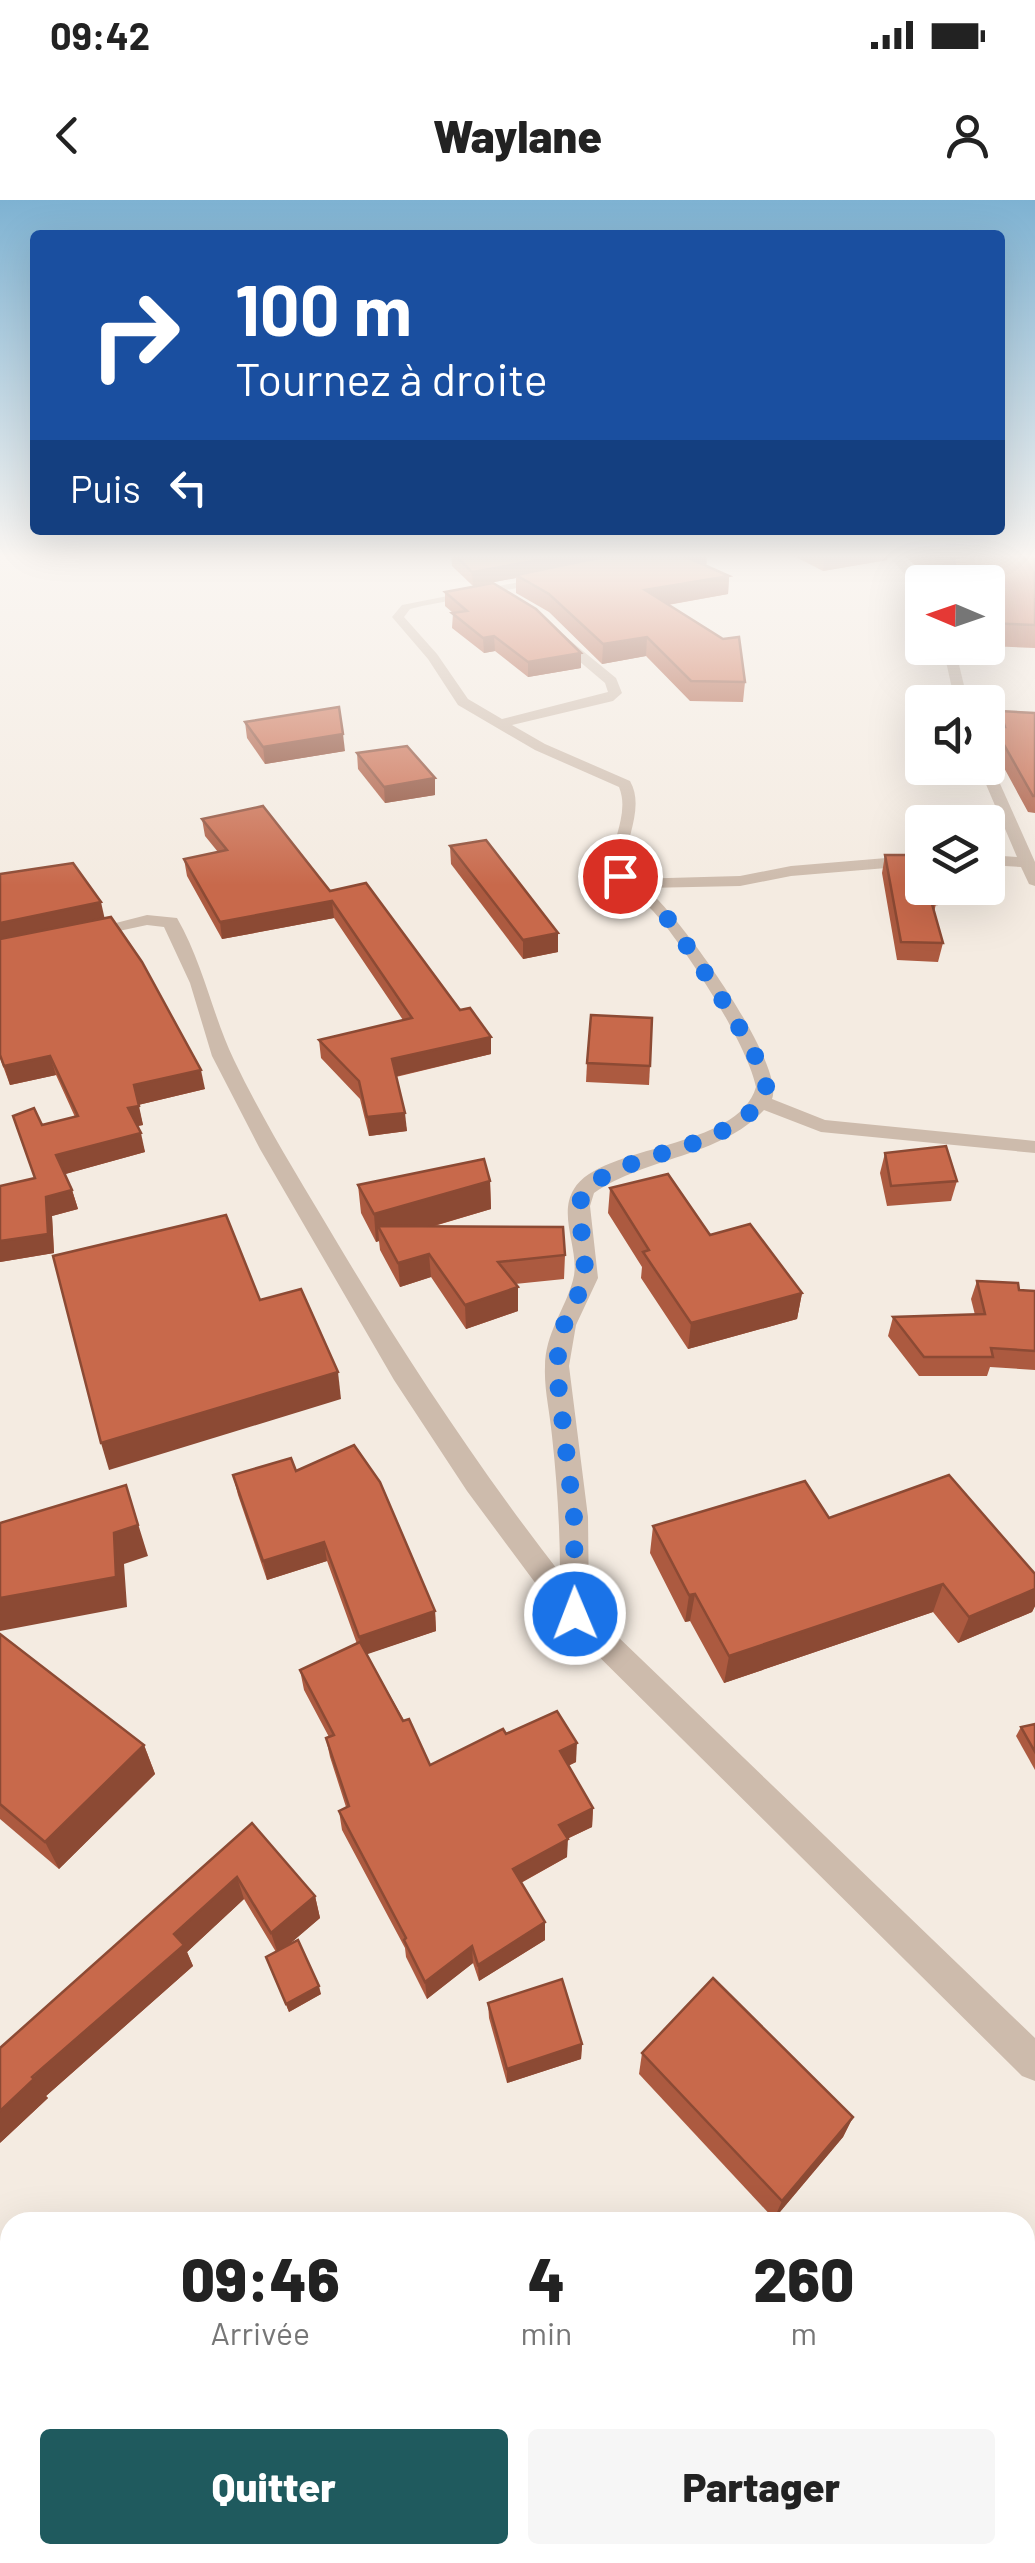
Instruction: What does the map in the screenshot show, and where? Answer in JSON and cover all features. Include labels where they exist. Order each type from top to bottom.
[{"type":"street","points":[[438,664],[464,702],[498,724],[626,784],[631,799],[617,868],[627,884],[662,912],[754,1050],[765,1073],[766,1088],[760,1101],[729,1128],[629,1163],[584,1190],[579,1206],[586,1278],[564,1325],[556,1366],[574,1517],[575,1614]]},
{"type":"street","points":[[498,724],[614,694],[610,681],[591,664]]},
{"type":"street","points":[[994,785],[1035,881]]},
{"type":"street","points":[[627,884],[740,881],[791,871],[905,861]]},
{"type":"street","points":[[1005,861],[1028,863]]},
{"type":"street","points":[[74,936],[147,920],[171,922],[199,983],[222,1056],[270,1149],[403,1374],[476,1484],[575,1614],[1035,2063]]},
{"type":"street","points":[[760,1101],[821,1126],[1035,1147]]},
{"type":"building","points":[[674,664],[743,664],[745,682],[691,681]]},
{"type":"building","points":[[339,707],[343,734],[263,747],[245,722]]},
{"type":"building","points":[[1005,711],[1035,713],[1033,796],[1005,746]]},
{"type":"building","points":[[407,746],[435,778],[384,787],[357,753]]},
{"type":"building","points":[[263,806],[330,891],[366,883],[460,1010],[470,1008],[491,1037],[392,1059],[405,1113],[367,1117],[359,1081],[319,1040],[412,1018],[332,901],[220,922],[184,859],[227,850],[202,819]]},
{"type":"building","points":[[486,840],[558,933],[523,940],[450,846]]},
{"type":"building","points":[[885,855],[905,855],[905,905],[932,905],[943,943],[901,942]]},
{"type":"building","points":[[73,863],[101,902],[0,923],[0,874]]},
{"type":"building","points":[[111,917],[142,962],[201,1070],[134,1085],[139,1106],[128,1108],[141,1133],[56,1155],[72,1190],[46,1197],[48,1234],[0,1241],[0,1186],[35,1178],[13,1116],[34,1108],[42,1125],[78,1116],[50,1056],[4,1066],[0,1055],[0,939]]},
{"type":"building","points":[[591,1015],[652,1018],[650,1066],[587,1063]]},
{"type":"building","points":[[946,1146],[957,1181],[891,1186],[885,1153]]},
{"type":"building","points":[[484,1159],[490,1181],[374,1214],[358,1185]]},
{"type":"building","points":[[668,1174],[710,1235],[750,1224],[802,1293],[691,1323],[643,1252],[649,1250],[610,1188]]},
{"type":"building","points":[[226,1215],[260,1300],[301,1289],[338,1372],[101,1443],[53,1256]]},
{"type":"building","points":[[378,1226],[563,1227],[565,1255],[498,1262],[518,1287],[465,1305],[429,1254],[398,1263]]},
{"type":"building","points":[[977,1281],[1018,1283],[1019,1290],[1035,1291],[1035,1351],[991,1348],[993,1357],[924,1357],[893,1317],[985,1314]]},
{"type":"building","points":[[354,1445],[380,1482],[435,1611],[359,1637],[324,1542],[263,1561],[233,1475],[291,1458],[296,1471]]},
{"type":"building","points":[[949,1475],[1035,1574],[1035,1589],[969,1617],[943,1584],[729,1656],[695,1594],[689,1595],[653,1526],[805,1481],[829,1518]]},
{"type":"building","points":[[126,1485],[138,1525],[114,1533],[116,1577],[0,1598],[0,1523]]},
{"type":"building","points":[[0,1634],[144,1745],[45,1842],[0,1804]]},
{"type":"building","points":[[360,1642],[403,1721],[409,1719],[430,1765],[503,1729],[506,1734],[557,1711],[577,1743],[560,1751],[593,1808],[559,1825],[568,1839],[513,1869],[545,1922],[478,1965],[472,1946],[425,1982],[339,1811],[349,1806],[326,1738],[334,1735],[300,1670]]},
{"type":"building","points":[[1035,1724],[1035,1752],[1021,1727]]},
{"type":"building","points":[[252,1823],[315,1896],[271,1933],[237,1877],[174,1934],[184,1945],[32,2077],[0,2111],[0,2048]]},
{"type":"building","points":[[298,1940],[319,1986],[286,2004],[266,1957]]},
{"type":"building","points":[[713,1978],[853,2117],[782,2201],[642,2053]]},
{"type":"building","points":[[562,1979],[582,2044],[507,2069],[488,2003]]},
{"type":"route","points":[[575,1614],[574,1517],[556,1366],[564,1325],[586,1278],[579,1206],[584,1190],[629,1163],[729,1128],[750,1113],[766,1088],[765,1073],[754,1050],[682,938],[652,900],[620,876]]}]
